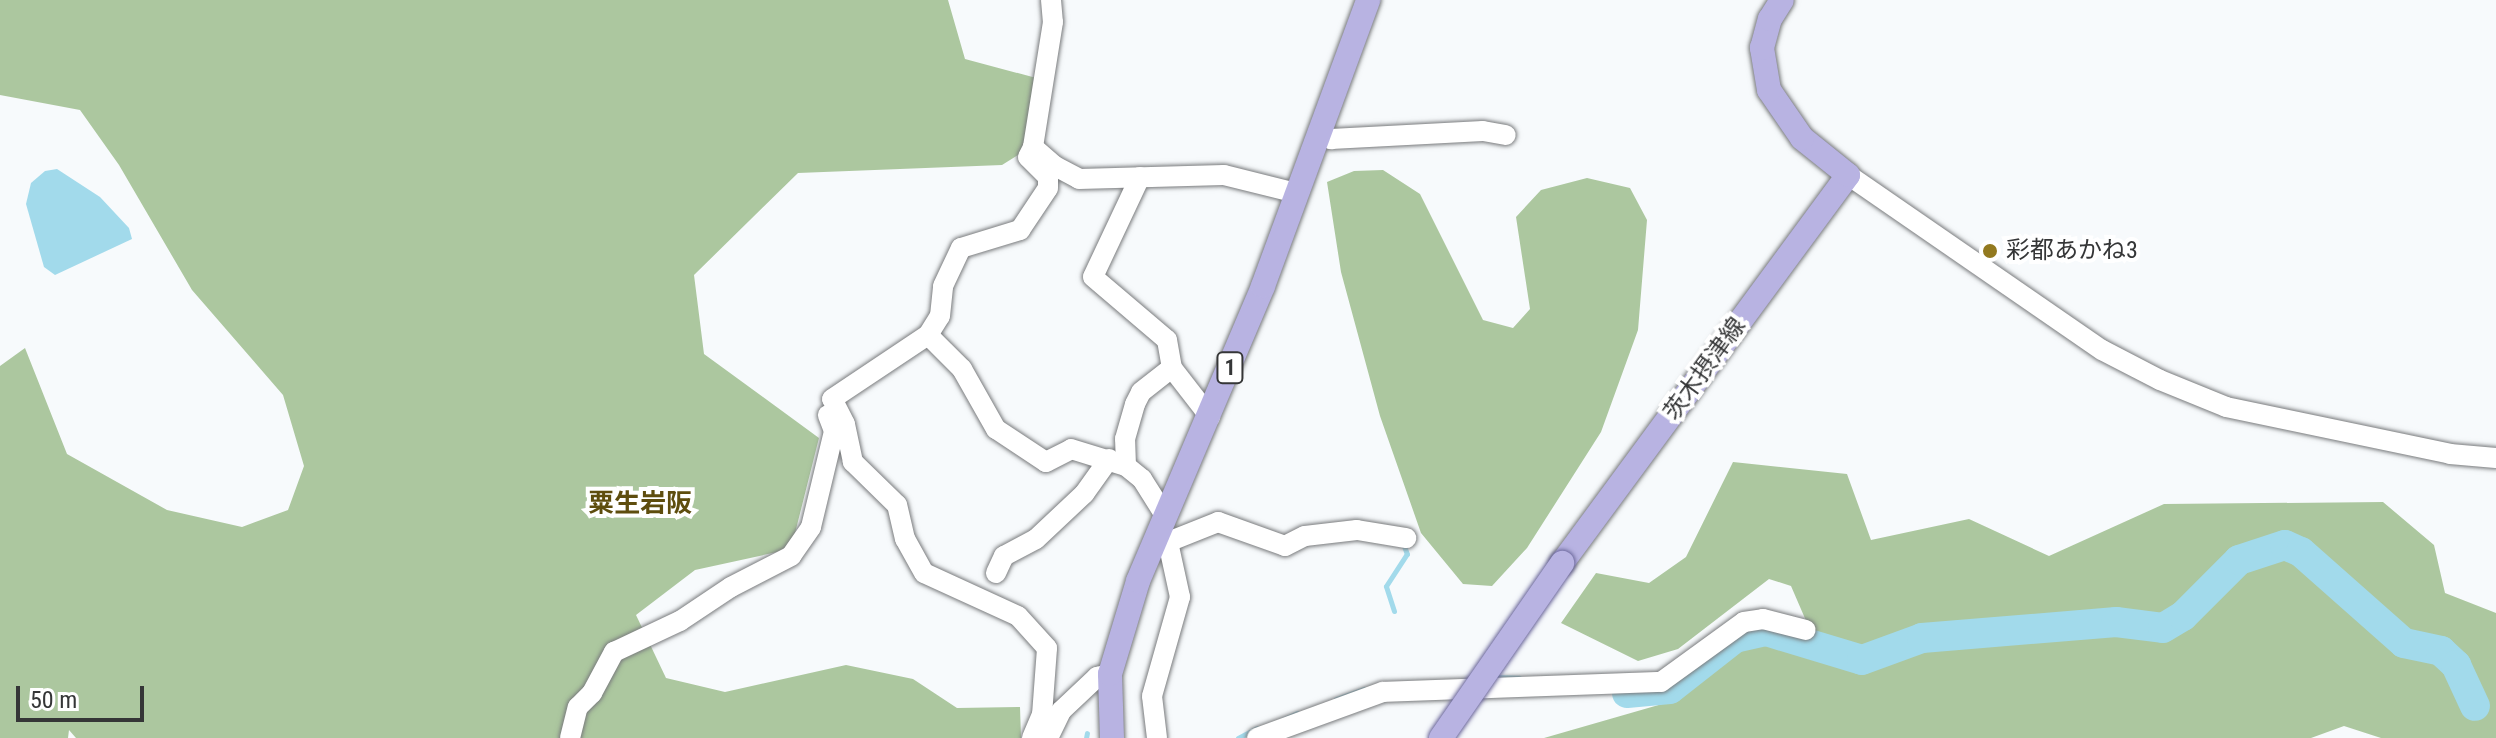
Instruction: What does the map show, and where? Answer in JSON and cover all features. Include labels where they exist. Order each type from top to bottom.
[{"type":"main road","name":"1","points":[[1112,738],[1110,674],[1138,581],[1166,540],[1368,0]]},
{"type":"main road","points":[[1782,0],[1762,48],[1769,90],[1802,138],[1848,175]]},
{"type":"main road","name":"茨木摂津線","points":[[1441,738],[1562,563],[1848,175]]},
{"type":"street","points":[[570,738],[578,707],[592,693],[614,652],[680,621],[731,587],[791,556],[811,527],[834,431],[828,416],[832,399],[928,335],[940,316],[943,286],[961,248],[993,242],[1020,230],[1048,188],[1048,177],[1028,157],[1033,147],[1053,22],[1051,0]]},
{"type":"street","points":[[1320,133],[1331,139],[1483,131],[1506,135]]},
{"type":"street","points":[[1033,147],[1079,179],[1224,175],[1296,193]]},
{"type":"street","points":[[1848,175],[2102,350],[2160,380],[2226,407],[2450,454],[2496,458]]},
{"type":"street","points":[[1140,177],[1093,277],[1167,340],[1172,368],[1210,417]]},
{"type":"street","points":[[928,335],[962,369],[996,429],[1046,462],[1071,449],[1118,463],[1142,479],[1166,540],[1180,597],[1152,696],[1157,738]]},
{"type":"street","points":[[996,573],[1004,556],[1036,539],[1118,463],[1141,392],[1172,368]]},
{"type":"street","points":[[832,399],[845,424],[853,462],[897,505],[905,539],[924,573],[1018,616],[1047,648],[1042,715],[1032,738]]},
{"type":"street","points":[[1166,540],[1218,522],[1285,546],[1305,536],[1357,530],[1406,538]]},
{"type":"street","points":[[1257,738],[1383,692],[1661,682],[1744,622],[1763,619],[1806,630]]},
{"type":"street","points":[[1048,738],[1061,711],[1101,674],[1110,674]]},
{"type":"green space","points":[[0,0],[948,0],[965,59],[1040,79],[1029,148],[1002,165],[798,173],[694,275],[704,354],[819,438],[791,549],[695,570],[636,615],[666,678],[725,692],[846,665],[913,679],[957,708],[1020,707],[1021,738],[76,738],[69,730],[68,738],[0,738],[0,366],[25,348],[67,454],[167,510],[242,527],[288,510],[304,466],[283,395],[192,290],[119,165],[80,110],[0,95]]},
{"type":"green space","points":[[1383,170],[1420,194],[1483,320],[1513,328],[1530,309],[1516,217],[1541,190],[1587,178],[1630,188],[1647,220],[1638,330],[1601,432],[1527,548],[1492,586],[1463,584],[1421,533],[1380,416],[1341,272],[1327,182],[1354,171]]},
{"type":"green space","points":[[1733,462],[1847,474],[1871,540],[1969,519],[2049,556],[2164,504],[2383,502],[2434,545],[2445,593],[2496,613],[2496,738],[2381,738],[2344,726],[2311,738],[1544,738],[1669,702],[1735,646],[1810,630],[1791,586],[1769,579],[1678,649],[1638,661],[1561,623],[1596,573],[1649,583],[1686,557]]},
{"type":"water","points":[[57,169],[100,197],[129,228],[132,239],[55,275],[44,267],[26,204],[31,183],[45,171]]},
{"type":"waterway","points":[[1627,693],[1670,689],[1735,638],[1766,631],[1862,660],[1922,638],[2116,622],[2163,628],[2183,616],[2239,560],[2285,545],[2301,552],[2404,643],[2441,651],[2456,665],[2475,706]]},
{"type":"waterway","points":[[1394,611],[1386,586],[1407,554],[1404,546]]},
{"type":"waterway","points":[[1494,677],[1519,678]]},
{"type":"waterway","points":[[1336,699],[1364,689]]},
{"type":"waterway","points":[[1278,722],[1297,713]]},
{"type":"waterway","points":[[1238,738],[1257,728]]},
{"type":"waterway","points":[[1086,738],[1087,733]]},
{"type":"place","name":"彩都あかね3","points":[[1990,251]]},
{"type":"district","name":"粟生岩阪","points":[[640,504]]}]
